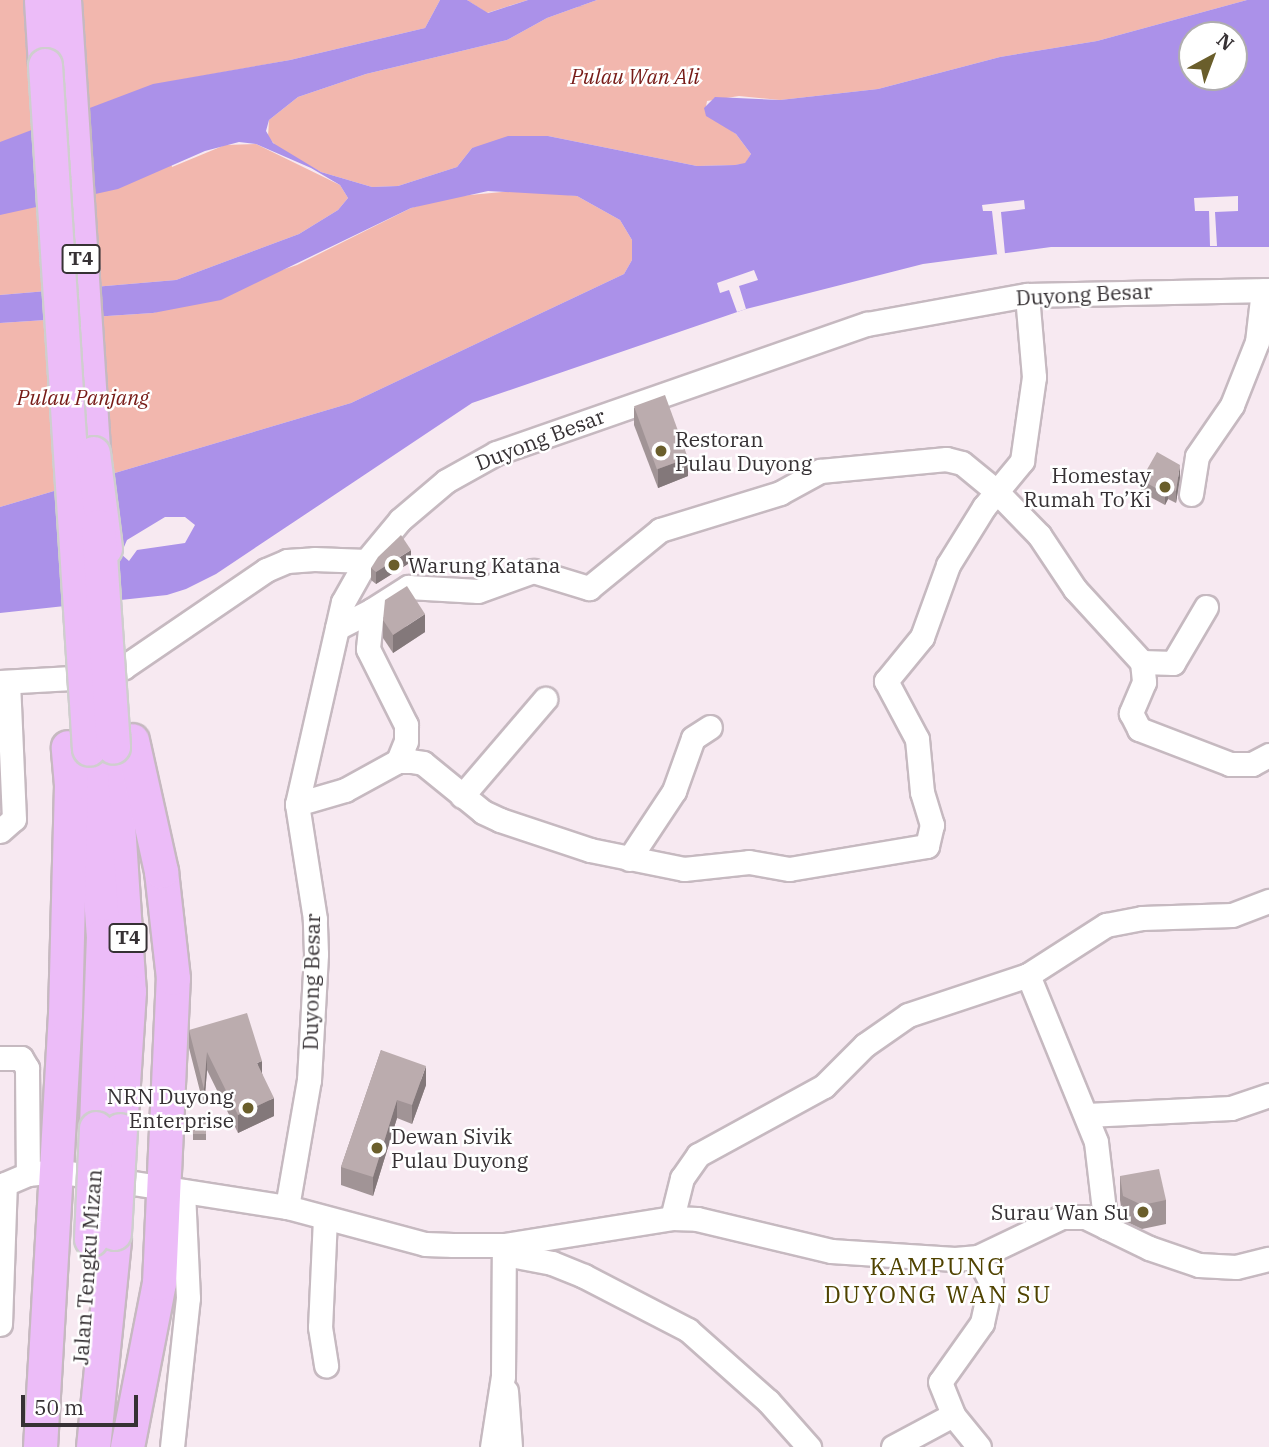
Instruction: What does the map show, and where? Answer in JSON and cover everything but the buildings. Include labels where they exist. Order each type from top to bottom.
[{"type":"highway","name":"T4","points":[[41,0],[57,64],[93,453],[100,746]]},
{"type":"highway","name":"T4","points":[[64,0],[57,64],[74,502],[100,746]]},
{"type":"highway","name":"Jalan Tengku Mizan","points":[[93,1447],[108,1129],[129,969],[100,746]]},
{"type":"highway","points":[[40,1447],[42,1173],[70,881],[100,746]]},
{"type":"highway","points":[[100,746],[162,871],[173,978],[175,1190],[127,1447]]},
{"type":"highway","name":"Jalan Tengku Mizan","points":[[69,1447],[102,1239]]},
{"type":"street","name":"Duyong Besar","points":[[287,1207],[309,1080],[316,954],[315,919],[297,803],[343,603],[366,561],[420,502],[471,465],[496,453],[867,324],[1027,295],[1266,290]]},
{"type":"street","points":[[1191,494],[1197,456],[1232,405],[1257,342],[1266,290]]},
{"type":"street","points":[[297,803],[345,790],[398,761],[422,763],[462,796],[500,820],[629,859],[698,870],[749,862],[789,869],[927,846],[932,825],[922,792],[917,738],[886,681],[922,637],[940,580],[996,491],[1022,461],[1032,415],[1033,334],[1027,295]]},
{"type":"street","points":[[337,628],[408,587],[478,591],[533,570],[589,588],[660,530],[780,493],[820,471],[946,458],[962,463],[996,491],[1039,535],[1075,589],[1142,662],[1144,682],[1131,713],[1146,734],[1240,765],[1269,755]]},
{"type":"street","points":[[0,831],[14,819],[4,682],[90,677],[124,667],[267,570],[287,561],[366,561]]},
{"type":"street","points":[[1142,662],[1173,663],[1206,607]]},
{"type":"street","points":[[372,610],[368,649],[406,725],[406,741],[398,761]]},
{"type":"street","points":[[462,796],[545,699]]},
{"type":"street","points":[[629,859],[674,791],[693,737],[709,727]]},
{"type":"street","points":[[672,1218],[682,1178],[709,1147],[824,1086],[865,1045],[908,1015],[1028,975],[1106,925],[1142,918],[1232,915],[1269,901]]},
{"type":"street","points":[[1028,975],[1087,1115],[1102,1170],[1106,1227]]},
{"type":"street","points":[[0,1058],[16,1056],[27,1068],[42,1173]]},
{"type":"street","points":[[1087,1115],[1231,1108],[1269,1095]]},
{"type":"street","points":[[0,1324],[3,1185],[42,1173],[287,1207],[425,1244],[505,1249],[672,1218],[696,1219],[801,1247],[921,1258],[978,1257],[1062,1217],[1085,1217],[1199,1265],[1236,1267],[1269,1259]]},
{"type":"street","points":[[172,1447],[188,1298],[175,1190]]},
{"type":"street","points":[[325,1218],[320,1327],[326,1366]]},
{"type":"street","points":[[492,1447],[503,1376],[505,1249]]},
{"type":"street","points":[[505,1249],[584,1276],[688,1330],[768,1401],[809,1447]]},
{"type":"street","points":[[978,1257],[991,1282],[982,1323],[940,1382],[953,1415],[979,1447]]},
{"type":"street","points":[[503,1376],[511,1417],[510,1447]]},
{"type":"street","points":[[893,1447],[953,1415]]},
{"type":"green space","points":[[0,0],[440,0],[425,28],[290,60],[152,85],[172,167],[225,145],[256,144],[340,185],[348,198],[338,210],[299,234],[176,280],[0,295]]},
{"type":"green space","points":[[467,0],[528,0],[487,13]]},
{"type":"green space","name":"Pulau Wan Ali","points":[[597,0],[1247,0],[1097,41],[1000,57],[878,89],[780,100],[739,96],[707,101],[705,112],[736,134],[751,154],[745,164],[697,166],[548,136],[472,148],[457,167],[398,186],[372,187],[321,172],[279,149],[268,137],[269,120],[298,97],[366,74],[507,40],[547,18]]},
{"type":"green space","name":"Pulau Panjang","points":[[524,190],[577,196],[620,220],[632,240],[632,260],[624,274],[351,403],[0,507],[0,323],[153,313],[297,265],[411,208],[449,197]]},
{"type":"shaded area","points":[[440,0],[467,0],[488,13],[528,0],[597,0],[547,18],[507,40],[366,74],[298,97],[269,120],[266,131],[273,143],[321,172],[372,187],[398,186],[457,167],[472,148],[508,136],[548,136],[697,166],[745,163],[751,154],[736,134],[706,116],[704,108],[715,97],[780,100],[878,89],[1000,57],[1097,41],[1247,0],[1269,0],[1269,247],[1051,247],[923,264],[746,309],[472,403],[216,574],[186,589],[167,595],[0,613],[0,507],[351,403],[624,274],[632,260],[632,240],[620,220],[577,196],[488,191],[411,208],[221,300],[153,313],[0,323],[0,295],[176,280],[299,234],[338,210],[348,198],[340,185],[311,168],[256,144],[239,142],[205,151],[118,189],[0,215],[0,142],[153,84],[290,60],[425,28]],"holes":[[[165,517],[185,517],[195,525],[185,543],[137,550],[129,561],[121,554],[127,540]]]},
{"type":"pier","points":[[1238,196],[1238,211],[1215,212],[1217,246],[1210,246],[1209,211],[1195,211],[1194,198]]},
{"type":"pier","points":[[1024,200],[1025,209],[1001,212],[1005,254],[997,254],[992,211],[983,211],[982,205]]},
{"type":"pier","points":[[754,270],[758,280],[739,286],[746,309],[737,312],[729,290],[720,293],[717,283]]},
{"type":"place","name":"Restoran Pulau Duyong","points":[[661,451]]},
{"type":"place","name":"Homestay Rumah To’Ki","points":[[1165,487]]},
{"type":"place","name":"Warung Katana","points":[[394,565]]},
{"type":"place","name":"NRN Duyong Enterprise","points":[[248,1108]]},
{"type":"place","name":"Dewan Sivik Pulau Duyong","points":[[377,1148]]},
{"type":"place","name":"Surau Wan Su","points":[[1143,1212]]},
{"type":"district","name":"KAMPUNG DUYONG WAN SU","points":[[938,1281]]}]
